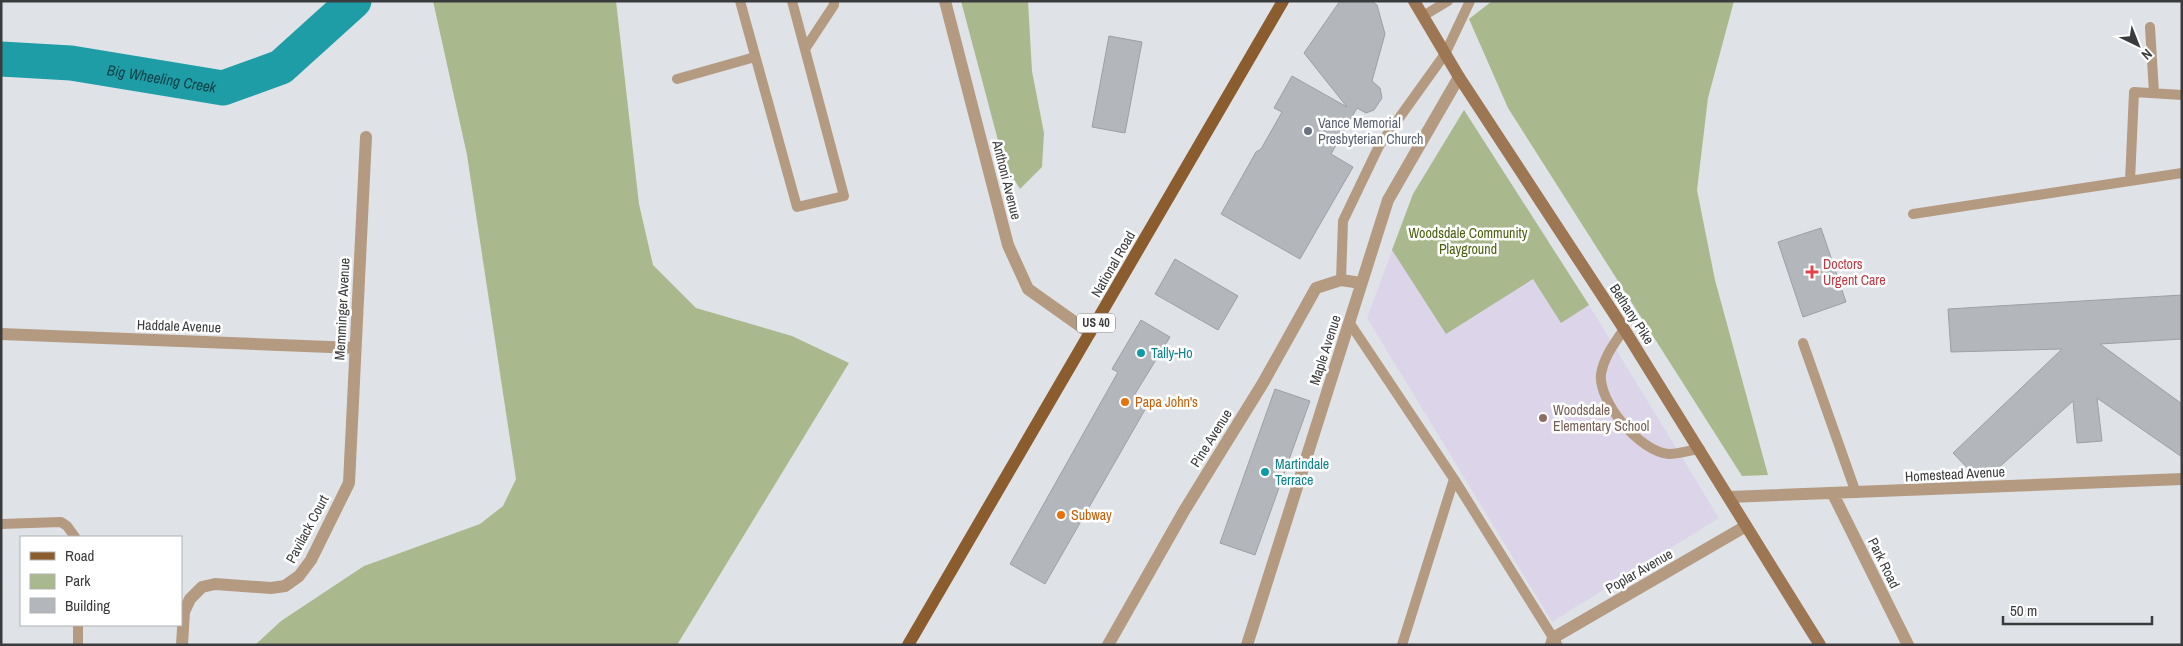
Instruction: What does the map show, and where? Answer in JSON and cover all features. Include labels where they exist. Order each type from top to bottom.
[{"type":"main road","name":"National Road","points":[[908,645],[1283,1]]},
{"type":"main road","name":"Bethany Pike","points":[[1414,1],[1458,77],[1624,329],[1820,645]]},
{"type":"street","name":"Anthoni Avenue","points":[[946,1],[1008,245],[1028,289],[1090,333]]},
{"type":"street","name":"Maple Avenue","points":[[1247,645],[1388,200],[1458,77]]},
{"type":"street","name":"Memminger Avenue","points":[[349,483],[366,137]]},
{"type":"street","name":"Pine Avenue","points":[[1108,645],[1184,511],[1263,383],[1316,288],[1340,280],[1361,283]]},
{"type":"street","name":"Haddale Avenue","points":[[1,334],[355,348]]},
{"type":"street","name":"Homestead Avenue","points":[[1729,497],[2182,478]]},
{"type":"street","name":"Pavilack Court","points":[[182,645],[184,612],[190,599],[202,587],[215,584],[271,588],[285,586],[299,576],[311,560],[349,483]]},
{"type":"street","name":"Park Road","points":[[1833,494],[1908,645]]},
{"type":"street","name":"Poplar Avenue","points":[[1554,642],[1746,526]]},
{"type":"lane","points":[[740,1],[797,207],[844,196],[792,1]]},
{"type":"lane","points":[[805,49],[834,5],[834,1]]},
{"type":"lane","points":[[1423,16],[1448,1]]},
{"type":"lane","points":[[1340,280],[1343,222],[1379,146],[1445,54],[1470,1]]},
{"type":"lane","points":[[2150,27],[2154,93]]},
{"type":"lane","points":[[677,79],[755,57]]},
{"type":"lane","points":[[2130,181],[2134,92],[2182,95]]},
{"type":"lane","points":[[1913,214],[2182,173]]},
{"type":"lane","points":[[1349,322],[1454,479],[1554,642]]},
{"type":"lane","points":[[1624,329],[1606,357],[1601,375],[1606,398],[1629,433],[1647,448],[1669,454],[1700,449]]},
{"type":"lane","points":[[1803,343],[1856,493]]},
{"type":"lane","points":[[1402,645],[1454,479]]},
{"type":"lane","points":[[1,524],[61,522],[67,526],[74,536]]},
{"type":"lane","points":[[78,626],[78,645]]},
{"type":"shaded area","name":"Woodsdale Elementary School","points":[[1464,110],[1589,305],[1719,518],[1552,622],[1367,318],[1413,194]]},
{"type":"green space","points":[[433,1],[616,1],[639,204],[653,265],[696,308],[792,336],[849,363],[677,645],[255,645],[281,621],[364,566],[480,524],[503,506],[516,479],[467,155]]},
{"type":"green space","points":[[961,1],[1028,1],[1032,71],[1044,133],[1042,167],[1020,189],[1004,163]]},
{"type":"green space","points":[[1492,1],[1734,1],[1708,98],[1697,190],[1715,280],[1768,475],[1742,476],[1508,108],[1469,19]]},
{"type":"green space","name":"Woodsdale Community Playground","points":[[1464,110],[1589,305],[1561,323],[1533,279],[1446,334],[1392,250],[1413,194]]},
{"type":"building","name":"Vance Memorial Presbyterian Church","points":[[1340,1],[1371,1],[1377,5],[1385,34],[1372,81],[1380,88],[1382,98],[1374,110],[1366,113],[1357,108],[1331,154],[1353,167],[1300,259],[1221,214],[1256,152],[1261,149],[1282,112],[1274,108],[1292,76],[1347,107],[1304,53]]},
{"type":"building","points":[[1109,36],[1142,42],[1125,133],[1092,127]]},
{"type":"building","name":"Doctors Urgent Care","points":[[1821,228],[1846,302],[1803,317],[1778,242]]},
{"type":"building","points":[[1175,259],[1238,296],[1218,330],[1155,294]]},
{"type":"building","points":[[2182,295],[2182,339],[2100,344],[2182,404],[2182,457],[2097,398],[2102,441],[2077,443],[2073,401],[1986,479],[1978,479],[1953,453],[2062,349],[1951,352],[1948,309]]},
{"type":"building","points":[[1141,320],[1170,337],[1135,394],[1150,401],[1045,584],[1010,564],[1118,372],[1112,369]]},
{"type":"building","name":"Martindale Terrace","points":[[1275,389],[1310,401],[1255,555],[1220,543]]},
{"type":"waterway","name":"Big Wheeling Creek","points":[[1,59],[71,63],[223,88],[281,67],[354,1]]},
{"type":"place","name":"Vance Memorial Presbyterian Church","points":[[1308,131]]},
{"type":"place","name":"Doctors Urgent Care","points":[[1812,272]]},
{"type":"place","name":"Tally-Ho","points":[[1141,353]]},
{"type":"place","name":"Papa John's","points":[[1125,402]]},
{"type":"place","name":"Woodsdale Elementary School","points":[[1543,418]]},
{"type":"place","name":"Martindale Terrace","points":[[1265,472]]},
{"type":"place","name":"Subway","points":[[1061,515]]}]
